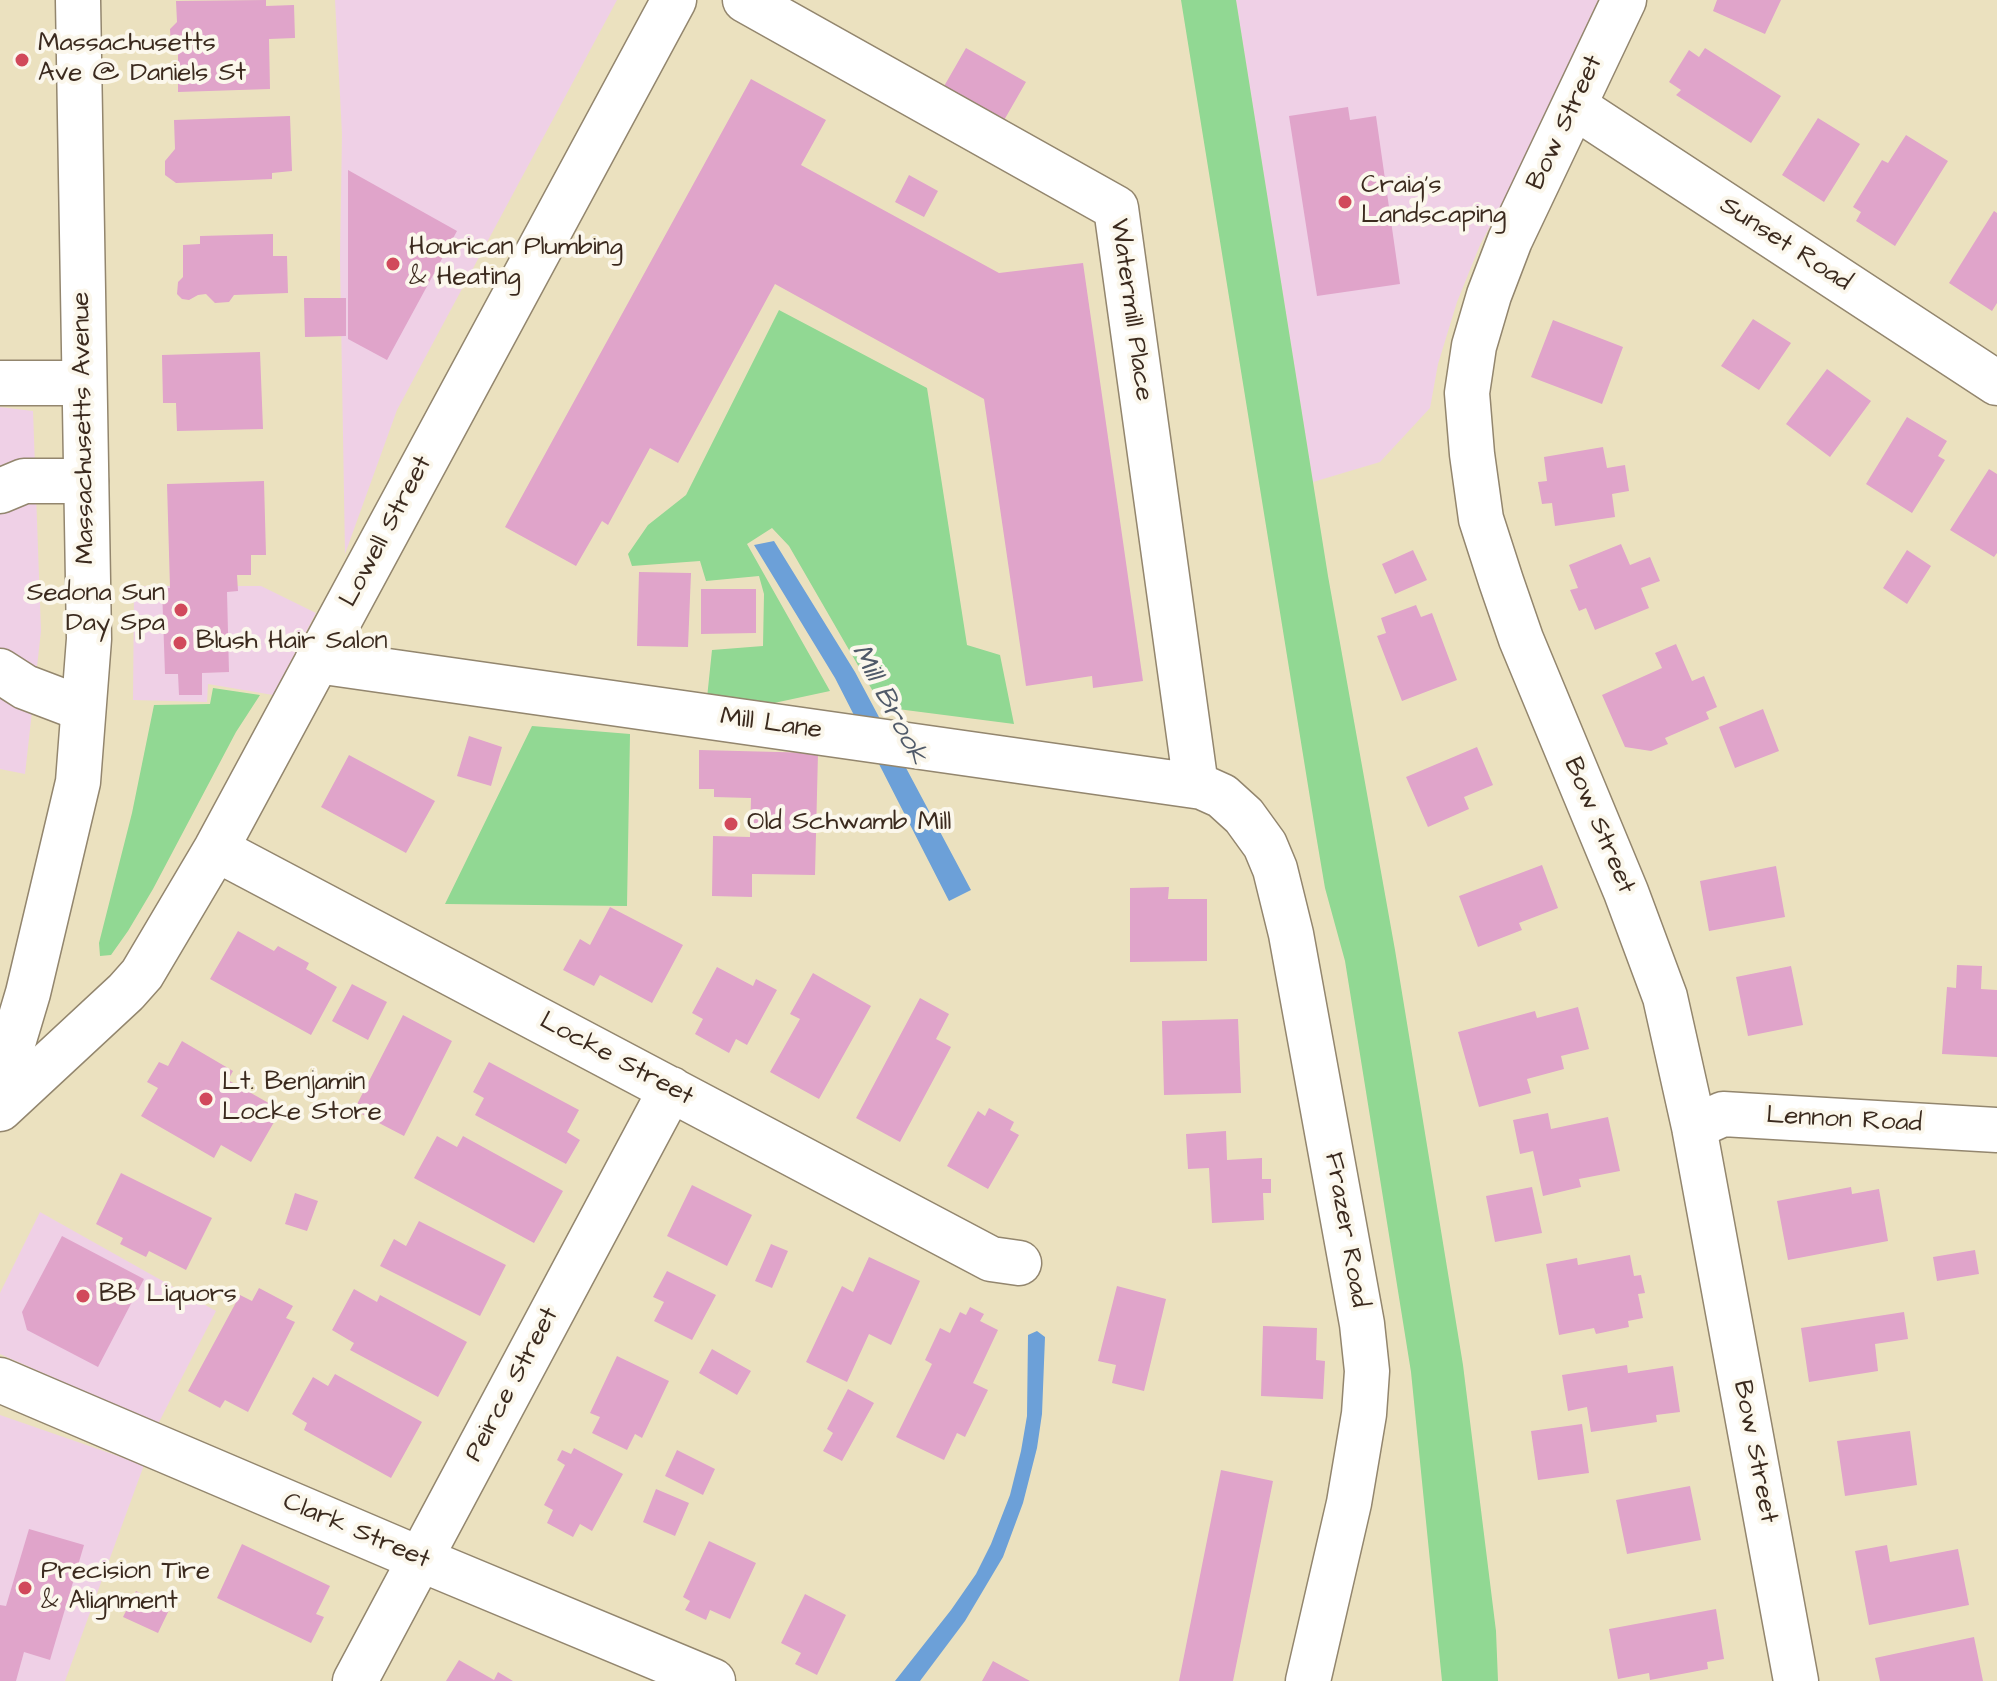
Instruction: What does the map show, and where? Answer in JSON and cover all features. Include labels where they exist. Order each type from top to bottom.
[{"type":"street","name":"Massachusetts Avenue","points":[[0,1087],[28,993],[78,782],[89,639],[78,0]]},
{"type":"street","name":"Lowell Street","points":[[0,1109],[142,974],[216,849],[674,0]]},
{"type":"street","name":"Watermill Place","points":[[745,0],[1116,208],[1209,791]]},
{"type":"street","name":"Bow Street","points":[[1624,0],[1510,240],[1481,320],[1467,393],[1472,454],[1481,519],[1506,596],[1665,997],[1694,1127],[1796,1681]]},
{"type":"street","name":"Sunset Road","points":[[1574,106],[1997,383]]},
{"type":"street","points":[[0,383],[84,383]]},
{"type":"street","points":[[0,491],[24,481],[86,481]]},
{"type":"street","name":"Mill Lane","points":[[317,661],[936,748],[1209,791]]},
{"type":"street","points":[[0,671],[25,687],[83,709]]},
{"type":"street","name":"Frazer Road","points":[[1209,791],[1255,830],[1275,869],[1291,934],[1362,1324],[1367,1371],[1364,1414],[1349,1503],[1308,1681]]},
{"type":"street","name":"Locke Street","points":[[216,849],[991,1259],[1019,1263]]},
{"type":"street","name":"Peirce Street","points":[[355,1681],[671,1089]]},
{"type":"street","name":"Lennon Road","points":[[1694,1127],[1723,1114],[1997,1130]]},
{"type":"street","name":"Clark Street","points":[[0,1380],[713,1681]]},
{"type":"shaded area","points":[[335,0],[617,0],[397,410],[345,554],[340,258],[342,134]]},
{"type":"shaded area","points":[[1236,0],[1598,0],[1532,147],[1480,245],[1457,302],[1438,364],[1430,408],[1380,462],[1313,482]]},
{"type":"shaded area","points":[[0,407],[33,411],[41,631],[25,774],[0,769]]},
{"type":"shaded area","points":[[134,586],[261,586],[316,613],[273,695],[208,684],[207,702],[133,700]]},
{"type":"shaded area","points":[[40,1212],[216,1311],[158,1424],[0,1354],[0,1293]]},
{"type":"shaded area","points":[[0,1415],[144,1465],[65,1681],[0,1681]]},
{"type":"green space","points":[[1181,0],[1236,0],[1328,576],[1395,950],[1463,1365],[1496,1631],[1498,1681],[1442,1681],[1411,1372],[1345,961],[1325,888],[1316,835]]},
{"type":"green space","points":[[779,310],[927,388],[967,645],[1000,655],[1014,724],[882,707],[789,546],[772,528],[747,544],[830,691],[774,703],[707,698],[712,650],[763,646],[764,594],[759,576],[706,581],[700,561],[632,566],[628,554],[648,525],[686,495]]},
{"type":"green space","points":[[213,688],[260,695],[236,732],[128,931],[111,955],[100,956],[99,943],[132,813],[154,705],[210,704]]},
{"type":"green space","points":[[532,726],[630,734],[627,906],[445,904]]},
{"type":"water","points":[[774,541],[855,672],[971,890],[949,901],[835,678],[754,545]]},
{"type":"water","points":[[1037,1331],[1045,1337],[1042,1414],[1037,1448],[1023,1503],[1003,1557],[965,1621],[920,1681],[895,1681],[951,1610],[976,1574],[991,1544],[1010,1495],[1021,1451],[1027,1416],[1028,1335]]},
{"type":"building","points":[[266,0],[266,6],[294,5],[295,38],[269,39],[270,89],[178,92],[178,53],[171,47],[170,29],[177,22],[176,1]]},
{"type":"building","points":[[1717,0],[1781,0],[1765,34],[1713,11]]},
{"type":"building","points":[[966,48],[1026,82],[1003,122],[943,88]]},
{"type":"building","points":[[1705,48],[1781,96],[1751,143],[1676,95],[1681,90],[1669,82],[1689,50],[1699,57]]},
{"type":"building","points":[[751,79],[826,120],[801,165],[999,273],[1083,263],[1143,681],[1093,688],[1092,676],[1026,686],[984,399],[775,284],[678,463],[650,448],[608,525],[602,521],[576,566],[505,527]]},
{"type":"building","name":"Craig's Landscaping","points":[[1348,107],[1350,120],[1376,116],[1400,284],[1317,296],[1289,116]]},
{"type":"building","points":[[290,116],[292,171],[272,173],[272,179],[176,183],[165,175],[165,161],[175,149],[174,120]]},
{"type":"building","points":[[1818,118],[1860,144],[1824,202],[1782,175]]},
{"type":"building","points":[[1906,135],[1948,161],[1895,246],[1856,221],[1861,212],[1853,207],[1882,160],[1888,163]]},
{"type":"building","name":"Hourican Plumbing & Heating","points":[[348,170],[457,231],[387,360],[348,339]]},
{"type":"building","points":[[909,175],[938,191],[924,217],[895,202]]},
{"type":"building","points":[[1994,211],[1997,213],[1997,303],[1992,311],[1949,283]]},
{"type":"building","points":[[273,234],[273,256],[287,256],[288,293],[234,295],[229,302],[215,303],[206,294],[189,300],[177,294],[178,282],[183,277],[183,245],[200,244],[200,236]]},
{"type":"building","points":[[304,298],[346,298],[346,336],[305,337]]},
{"type":"building","points":[[1753,319],[1791,343],[1759,390],[1721,366]]},
{"type":"building","points":[[1553,320],[1623,347],[1602,404],[1531,377]]},
{"type":"building","points":[[260,352],[263,429],[177,431],[176,403],[163,403],[162,355]]},
{"type":"building","points":[[1827,369],[1871,401],[1830,457],[1786,424]]},
{"type":"building","points":[[1907,417],[1947,441],[1938,456],[1945,460],[1912,513],[1866,484]]},
{"type":"building","points":[[1603,447],[1607,468],[1625,465],[1629,491],[1612,494],[1615,517],[1555,526],[1552,503],[1542,504],[1538,482],[1547,481],[1544,457]]},
{"type":"building","points":[[1989,469],[1997,474],[1997,553],[1994,557],[1950,530]]},
{"type":"building","points":[[264,481],[266,555],[251,555],[251,575],[237,575],[238,591],[227,592],[229,672],[202,673],[202,695],[179,695],[178,674],[165,674],[162,588],[170,588],[167,484]]},
{"type":"building","points":[[1621,544],[1630,565],[1650,557],[1660,581],[1641,588],[1649,608],[1595,630],[1586,608],[1579,611],[1570,590],[1578,588],[1569,565]]},
{"type":"building","points":[[1413,550],[1427,580],[1395,594],[1382,564]]},
{"type":"building","points":[[1907,550],[1931,566],[1907,604],[1883,588]]},
{"type":"building","points":[[639,572],[691,573],[688,647],[637,646]]},
{"type":"building","points":[[701,589],[756,589],[756,633],[701,634]]},
{"type":"building","points":[[1416,605],[1421,617],[1432,613],[1457,680],[1402,701],[1377,636],[1386,633],[1381,618]]},
{"type":"building","points":[[1676,644],[1692,681],[1704,676],[1717,707],[1706,712],[1709,719],[1665,738],[1668,744],[1651,751],[1625,747],[1602,695],[1662,668],[1655,653]]},
{"type":"building","points":[[1763,709],[1779,751],[1735,768],[1719,727]]},
{"type":"building","points":[[469,736],[502,747],[491,786],[457,776]]},
{"type":"building","points":[[1477,747],[1493,785],[1464,797],[1469,809],[1428,827],[1406,777]]},
{"type":"building","name":"Old Schwamb Mill","points":[[699,750],[818,753],[815,875],[752,874],[752,897],[712,896],[713,836],[750,837],[751,798],[714,797],[714,789],[699,789]]},
{"type":"building","points":[[349,755],[435,801],[406,853],[321,807]]},
{"type":"building","points":[[1542,865],[1558,908],[1519,923],[1522,930],[1478,947],[1459,896]]},
{"type":"building","points":[[1776,866],[1785,917],[1709,931],[1700,881]]},
{"type":"building","points":[[1169,887],[1168,899],[1207,899],[1207,961],[1130,962],[1130,888]]},
{"type":"building","points":[[610,907],[683,945],[652,1003],[600,975],[594,986],[563,970],[580,939],[590,945]]},
{"type":"building","points":[[238,931],[274,951],[278,946],[309,963],[306,969],[337,987],[311,1035],[210,979]]},
{"type":"building","points":[[1957,965],[1982,966],[1981,989],[1997,990],[1997,1057],[1942,1054],[1947,987],[1956,988]]},
{"type":"building","points":[[1791,966],[1803,1025],[1748,1036],[1736,977]]},
{"type":"building","points":[[717,967],[753,986],[756,979],[777,990],[747,1045],[736,1039],[729,1053],[695,1034],[703,1019],[692,1013]]},
{"type":"building","points":[[813,973],[871,1006],[819,1099],[770,1072],[800,1019],[790,1014]]},
{"type":"building","points":[[352,984],[387,1002],[368,1040],[332,1021]]},
{"type":"building","points":[[920,998],[949,1014],[936,1039],[951,1047],[900,1142],[856,1118]]},
{"type":"building","points":[[1578,1007],[1589,1049],[1561,1056],[1564,1069],[1527,1079],[1531,1093],[1479,1107],[1458,1032],[1535,1011],[1537,1018]]},
{"type":"building","points":[[403,1015],[452,1041],[404,1136],[354,1110]]},
{"type":"building","points":[[1238,1019],[1241,1093],[1164,1095],[1162,1021]]},
{"type":"building","name":"Lt. Benjamin Locke Store","points":[[182,1041],[233,1071],[228,1080],[281,1110],[251,1162],[221,1145],[214,1158],[141,1116],[158,1088],[147,1082],[159,1062],[168,1066]]},
{"type":"building","points":[[489,1062],[579,1110],[567,1132],[580,1140],[566,1164],[475,1115],[484,1098],[473,1092]]},
{"type":"building","points":[[989,1108],[1014,1122],[1010,1130],[1019,1135],[988,1189],[947,1166],[978,1111],[985,1116]]},
{"type":"building","points":[[1548,1113],[1551,1129],[1608,1117],[1620,1171],[1579,1179],[1581,1187],[1543,1196],[1533,1151],[1520,1154],[1513,1120]]},
{"type":"building","points":[[1226,1131],[1227,1160],[1262,1158],[1262,1179],[1271,1179],[1271,1193],[1263,1193],[1264,1220],[1212,1223],[1209,1168],[1188,1169],[1186,1134]]},
{"type":"building","points":[[437,1136],[457,1147],[463,1136],[563,1191],[534,1243],[414,1178]]},
{"type":"building","points":[[121,1173],[212,1218],[186,1270],[149,1251],[146,1257],[120,1244],[123,1238],[96,1224]]},
{"type":"building","points":[[692,1185],[752,1215],[727,1266],[667,1236]]},
{"type":"building","points":[[1532,1187],[1542,1233],[1495,1242],[1486,1196]]},
{"type":"building","points":[[1851,1187],[1852,1194],[1879,1189],[1888,1241],[1788,1260],[1777,1201]]},
{"type":"building","points":[[295,1193],[318,1201],[307,1231],[285,1224]]},
{"type":"building","points":[[419,1221],[506,1265],[480,1316],[380,1266],[394,1239],[406,1246]]},
{"type":"building","name":"BB Liquors","points":[[62,1236],[144,1279],[98,1367],[27,1330],[22,1312]]},
{"type":"building","points":[[771,1244],[788,1251],[772,1288],[755,1281]]},
{"type":"building","points":[[1975,1250],[1979,1274],[1937,1281],[1933,1257]]},
{"type":"building","points":[[1630,1255],[1634,1276],[1641,1275],[1645,1293],[1638,1294],[1643,1318],[1628,1321],[1629,1327],[1596,1334],[1594,1328],[1559,1335],[1546,1264],[1577,1258],[1578,1265]]},
{"type":"building","points":[[869,1257],[920,1281],[891,1345],[869,1334],[847,1382],[806,1362],[842,1286],[853,1292]]},
{"type":"building","points":[[667,1271],[716,1295],[692,1340],[654,1321],[664,1302],[653,1297]]},
{"type":"building","points":[[1117,1286],[1166,1299],[1144,1391],[1112,1383],[1116,1365],[1098,1361]]},
{"type":"building","points":[[259,1288],[293,1306],[286,1318],[295,1322],[248,1412],[225,1400],[220,1408],[188,1391],[240,1295],[252,1301]]},
{"type":"building","points":[[354,1289],[377,1302],[380,1295],[467,1342],[438,1397],[350,1350],[354,1343],[332,1330]]},
{"type":"building","points":[[970,1307],[984,1314],[980,1321],[998,1330],[973,1383],[988,1390],[965,1437],[957,1433],[944,1460],[896,1437],[932,1364],[925,1360],[940,1328],[950,1333],[960,1312],[966,1315]]},
{"type":"building","points":[[1904,1312],[1908,1339],[1875,1344],[1878,1371],[1809,1382],[1801,1328]]},
{"type":"building","points":[[1263,1326],[1317,1328],[1316,1360],[1325,1361],[1323,1399],[1261,1396]]},
{"type":"building","points":[[712,1349],[751,1371],[737,1395],[699,1373]]},
{"type":"building","points":[[617,1356],[669,1381],[642,1438],[635,1434],[627,1450],[592,1433],[600,1417],[590,1413]]},
{"type":"building","points":[[1627,1365],[1628,1373],[1673,1366],[1680,1412],[1656,1415],[1657,1422],[1591,1432],[1587,1407],[1568,1411],[1562,1375]]},
{"type":"building","points":[[335,1374],[422,1422],[391,1478],[304,1430],[307,1423],[292,1414],[313,1377],[328,1386]]},
{"type":"building","points":[[848,1389],[874,1403],[842,1461],[823,1451],[833,1433],[827,1429]]},
{"type":"building","points":[[1582,1424],[1589,1473],[1538,1480],[1531,1431]]},
{"type":"building","points":[[1910,1431],[1917,1485],[1845,1496],[1837,1441]]},
{"type":"building","points":[[574,1448],[623,1474],[592,1531],[580,1524],[573,1537],[547,1523],[553,1510],[544,1505],[565,1465],[557,1460],[562,1450],[571,1454]]},
{"type":"building","points":[[677,1450],[715,1469],[703,1495],[665,1476]]},
{"type":"building","points":[[1221,1470],[1273,1481],[1233,1681],[1179,1681]]},
{"type":"building","points":[[1690,1486],[1701,1540],[1627,1554],[1616,1500]]},
{"type":"building","points":[[656,1489],[689,1503],[675,1536],[643,1522]]},
{"type":"building","points":[[29,1529],[84,1545],[50,1660],[24,1652],[16,1681],[0,1681],[0,1605],[6,1606]]},
{"type":"building","points":[[709,1541],[756,1563],[730,1619],[710,1610],[706,1620],[685,1610],[690,1601],[683,1597]]},
{"type":"building","points":[[242,1544],[330,1586],[316,1614],[324,1617],[311,1643],[217,1598]]},
{"type":"building","points":[[1887,1545],[1890,1562],[1958,1549],[1969,1605],[1869,1625],[1855,1551]]},
{"type":"building","points":[[136,1591],[170,1608],[158,1633],[123,1617]]},
{"type":"building","points":[[805,1594],[846,1615],[817,1675],[795,1664],[801,1653],[781,1643]]},
{"type":"building","points":[[1716,1609],[1724,1659],[1707,1662],[1708,1669],[1650,1680],[1649,1673],[1618,1679],[1609,1629]]},
{"type":"building","points":[[1974,1637],[1983,1681],[1880,1681],[1875,1658]]},
{"type":"building","points":[[459,1660],[494,1680],[498,1672],[513,1681],[446,1681]]},
{"type":"building","points":[[993,1661],[1030,1681],[982,1681]]},
{"type":"place","name":"Massachusetts Ave @ Daniels St","points":[[22,60]]},
{"type":"place","name":"Craig's Landscaping","points":[[1345,202]]},
{"type":"place","name":"Hourican Plumbing & Heating","points":[[393,264]]},
{"type":"place","name":"Sedona Sun Day Spa","points":[[181,610]]},
{"type":"place","name":"Blush Hair Salon","points":[[180,643]]},
{"type":"place","name":"Old Schwamb Mill","points":[[731,824]]},
{"type":"place","name":"Lt. Benjamin Locke Store","points":[[206,1099]]},
{"type":"place","name":"BB Liquors","points":[[83,1296]]},
{"type":"place","name":"Precision Tire & Alignment","points":[[25,1588]]},
{"type":"water label","name":"Mill Brook","points":[[888,705]]}]
